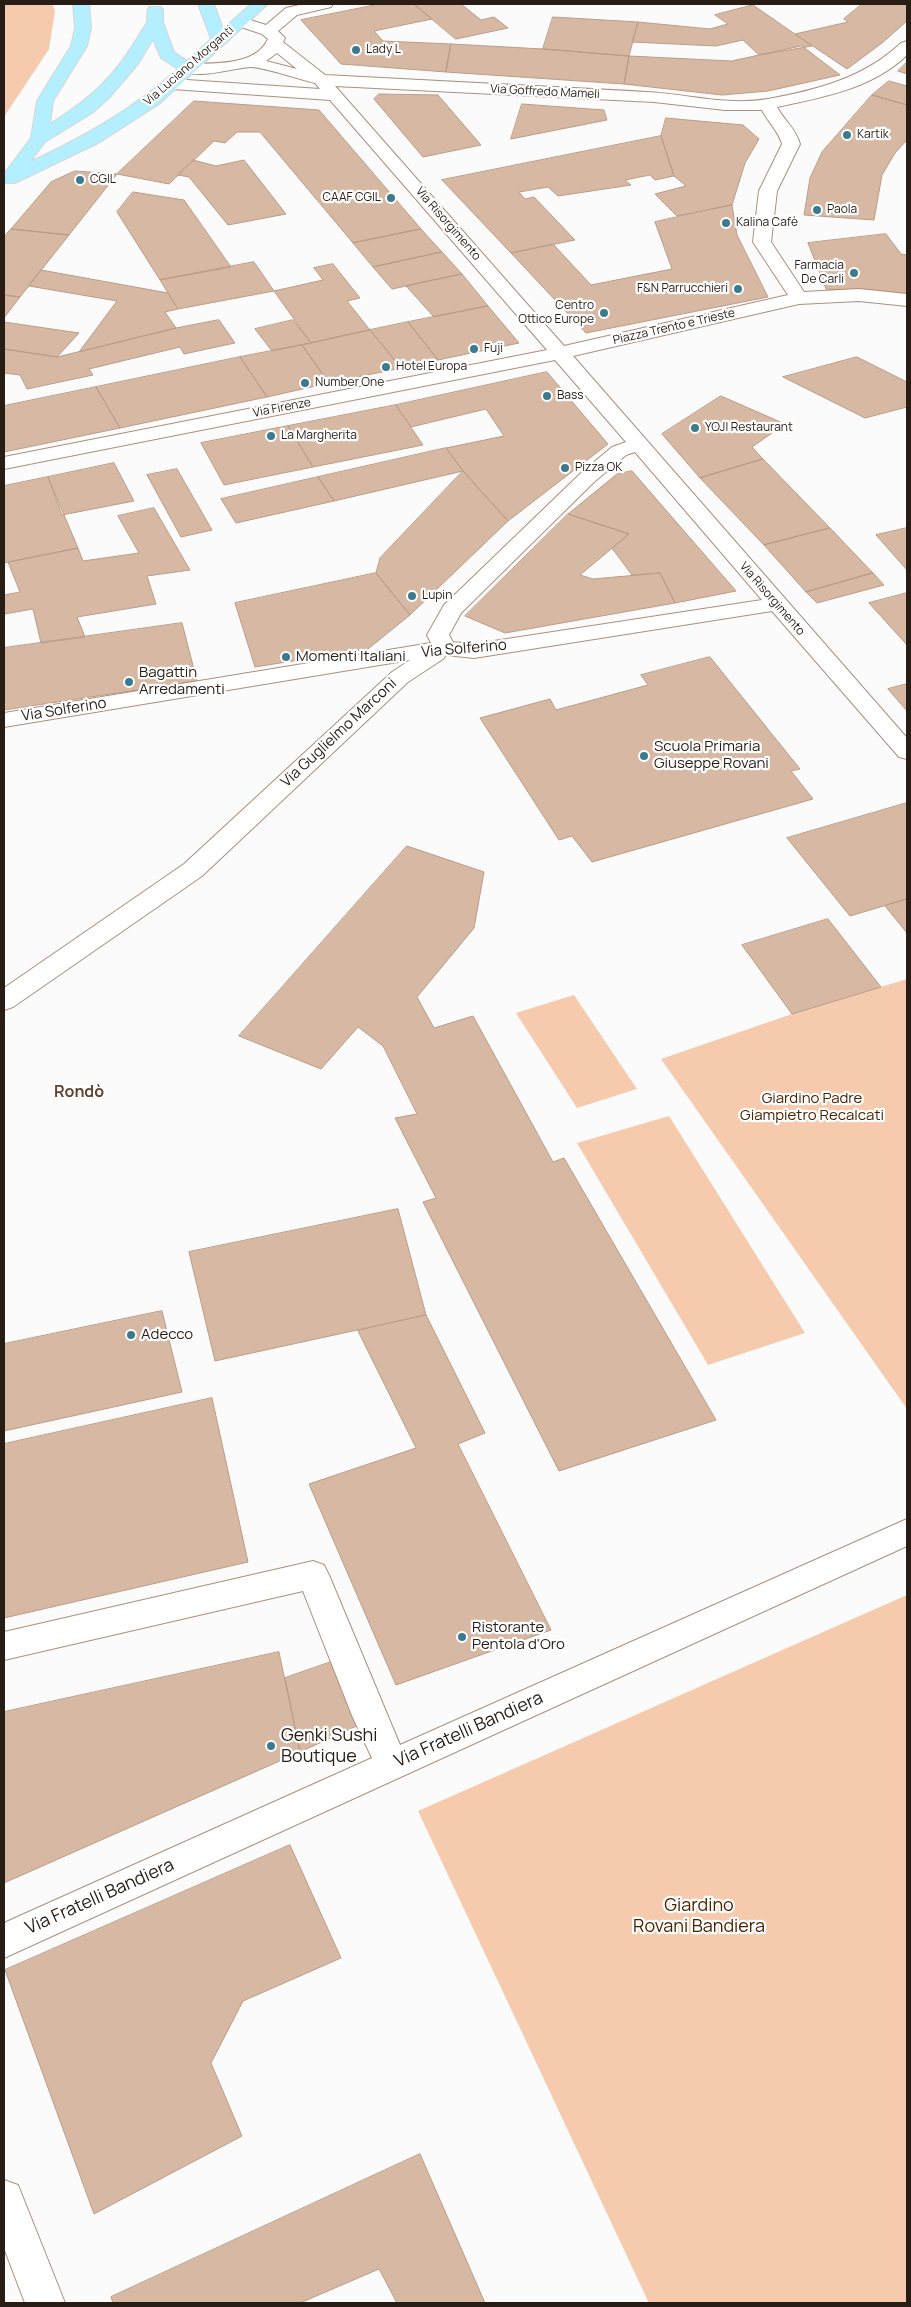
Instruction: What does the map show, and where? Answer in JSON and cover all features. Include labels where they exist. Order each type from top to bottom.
[{"type":"main road","points":[[39,138],[45,101],[80,46],[83,28],[82,4]]},
{"type":"main road","points":[[155,4],[155,22],[167,54],[189,69]]},
{"type":"main road","name":"Via Luciano Morganti","points":[[6,182],[94,138],[153,100],[260,4]]},
{"type":"main road","points":[[206,8],[241,22]]},
{"type":"main road","points":[[206,8],[220,41]]},
{"type":"main road","points":[[6,182],[39,138],[65,124],[102,95],[132,61],[155,22]]},
{"type":"street","points":[[189,69],[252,62],[268,54],[272,38],[292,11],[325,4]]},
{"type":"street","name":"Via Risorgimento","points":[[241,22],[272,38],[321,80],[560,353]]},
{"type":"street","points":[[799,298],[762,242],[768,191],[791,144],[788,132],[777,123],[767,104],[849,85],[871,76],[907,46]]},
{"type":"street","points":[[252,62],[321,80]]},
{"type":"street","name":"Via Goffredo Mameli","points":[[321,80],[644,97],[754,106],[767,104]]},
{"type":"street","points":[[172,84],[335,96]]},
{"type":"street","name":"Piazza Trento e Trieste","points":[[560,353],[799,298],[859,296],[907,300]]},
{"type":"street","points":[[445,648],[438,635],[452,610],[587,478],[620,451],[638,444],[560,353]]},
{"type":"street","name":"Via Firenze","points":[[4,464],[560,353]]},
{"type":"street","name":"Via Risorgimento","points":[[638,444],[907,752]]},
{"type":"street","name":"Via Solferino","points":[[4,720],[445,648],[474,651],[776,604]]},
{"type":"street","name":"Via Guglielmo Marconi","points":[[4,1002],[193,870],[400,677],[445,648]]},
{"type":"street","name":"Via Fratelli Bandiera","points":[[4,1941],[907,1532]]},
{"type":"street","points":[[4,1646],[312,1575],[370,1718],[392,1765]]},
{"type":"street","points":[[4,2199],[45,2303]]},
{"type":"green space","points":[[4,4],[52,4],[55,10],[49,49],[4,117]]},
{"type":"green space","name":"Giardino Padre Giampietro Recalcati","points":[[907,979],[907,1409],[661,1059],[792,1014]]},
{"type":"green space","points":[[574,995],[637,1089],[577,1108],[516,1013]]},
{"type":"green space","points":[[669,1116],[805,1333],[708,1365],[577,1143]]},
{"type":"green space","name":"Giardino Rovani Bandiera","points":[[907,1595],[907,2303],[649,2303],[418,1811]]},
{"type":"building","points":[[380,4],[414,4],[432,19],[374,31],[383,41],[451,44],[446,72],[341,64],[301,20]]},
{"type":"building","points":[[414,4],[461,4],[481,20],[494,17],[508,28],[456,39]]},
{"type":"building","points":[[862,4],[907,4],[907,21],[882,43],[847,69],[795,34],[848,22],[844,19]]},
{"type":"building","points":[[753,5],[812,46],[759,55],[743,40],[716,46],[632,42],[638,22],[710,29],[728,24],[715,15]]},
{"type":"building","points":[[553,17],[638,22],[629,56],[543,49]]},
{"type":"building","points":[[451,44],[629,56],[624,84],[446,72]]},
{"type":"building","points":[[802,46],[840,75],[768,91],[722,95],[624,84],[629,56],[731,61]]},
{"type":"building","points":[[907,62],[907,74],[898,71]]},
{"type":"building","points":[[889,81],[907,86],[907,105],[872,95]]},
{"type":"building","points":[[379,94],[438,95],[481,145],[423,157],[374,99]]},
{"type":"building","points":[[872,95],[907,105],[907,140],[895,153],[882,175],[874,220],[804,215],[810,178],[822,152]]},
{"type":"building","points":[[194,101],[319,110],[421,229],[353,243],[260,132],[237,132],[225,143],[214,141],[169,184],[117,174]]},
{"type":"building","points":[[522,104],[604,110],[607,120],[511,139]]},
{"type":"building","points":[[666,118],[743,125],[759,139],[745,163],[732,205],[677,216],[655,194],[686,186],[674,176],[661,136]]},
{"type":"building","points":[[661,136],[674,176],[655,180],[650,175],[625,180],[631,185],[558,196],[548,187],[519,192],[525,199],[534,197],[575,240],[511,253],[442,180]]},
{"type":"building","points":[[193,160],[216,166],[244,160],[286,214],[228,225],[189,177],[178,175]]},
{"type":"building","points":[[75,171],[117,174],[69,235],[11,229],[51,182]]},
{"type":"building","points":[[133,192],[184,200],[231,267],[160,280],[117,212]]},
{"type":"building","points":[[732,205],[737,235],[768,297],[586,333],[511,253],[553,244],[591,285],[672,269],[655,222]]},
{"type":"building","points":[[11,229],[69,235],[20,297],[4,295],[4,237]]},
{"type":"building","points":[[421,229],[442,252],[373,267],[353,243]]},
{"type":"building","points":[[886,234],[901,254],[907,255],[907,294],[826,289],[808,243]]},
{"type":"building","points":[[442,252],[462,274],[392,289],[373,267]]},
{"type":"building","points":[[254,262],[274,291],[178,309],[160,280]]},
{"type":"building","points":[[333,264],[360,298],[347,301],[370,330],[311,343],[274,291],[323,280],[314,268]]},
{"type":"building","points":[[41,270],[168,293],[178,309],[165,312],[176,328],[79,352],[117,301],[29,286]]},
{"type":"building","points":[[462,274],[488,306],[434,317],[406,286]]},
{"type":"building","points":[[4,295],[20,297],[4,318]]},
{"type":"building","points":[[488,306],[519,343],[438,360],[408,322]]},
{"type":"building","points":[[219,320],[235,343],[184,354],[180,347],[89,369],[93,375],[27,389],[20,375],[4,373],[4,349],[57,357],[176,328]]},
{"type":"building","points":[[293,320],[311,343],[272,351],[255,329]]},
{"type":"building","points":[[4,322],[79,333],[57,357],[4,349]]},
{"type":"building","points":[[408,322],[438,360],[401,368],[370,330]]},
{"type":"building","points":[[370,330],[401,368],[329,383],[302,345]]},
{"type":"building","points":[[302,345],[329,383],[267,397],[240,357]]},
{"type":"building","points":[[240,357],[267,397],[120,428],[96,387]]},
{"type":"building","points":[[857,357],[907,382],[907,407],[865,418],[783,377]]},
{"type":"building","points":[[547,372],[608,444],[508,521],[463,471],[446,448],[504,436],[486,409],[411,427],[396,405]]},
{"type":"building","points":[[96,387],[120,428],[4,452],[4,406]]},
{"type":"building","points":[[721,396],[785,424],[752,447],[763,459],[700,478],[662,434]]},
{"type":"building","points":[[396,405],[423,445],[313,467],[288,426]]},
{"type":"building","points":[[288,426],[313,467],[224,485],[201,443]]},
{"type":"building","points":[[446,448],[463,471],[334,501],[318,477]]},
{"type":"building","points":[[763,459],[830,528],[764,545],[700,478]]},
{"type":"building","points":[[114,463],[134,501],[62,515],[48,477]]},
{"type":"building","points":[[177,469],[212,530],[181,537],[147,475]]},
{"type":"building","points":[[463,471],[508,521],[410,615],[376,573],[380,558]]},
{"type":"building","points":[[632,471],[736,591],[675,603],[660,573],[632,575],[612,548],[629,534],[568,514],[617,474]]},
{"type":"building","points":[[48,477],[78,548],[4,563],[4,486]]},
{"type":"building","points":[[318,477],[334,501],[236,523],[221,499]]},
{"type":"building","points":[[154,508],[190,570],[147,576],[156,604],[77,617],[85,637],[41,643],[33,609],[4,614],[4,595],[20,592],[8,562],[78,548],[83,561],[139,553],[118,516]]},
{"type":"building","points":[[568,514],[629,534],[580,575],[593,579],[660,573],[675,603],[505,633],[465,616]]},
{"type":"building","points":[[830,528],[873,573],[806,592],[764,545]]},
{"type":"building","points":[[907,528],[907,570],[876,535]]},
{"type":"building","points":[[376,573],[410,615],[368,649],[255,667],[235,603]]},
{"type":"building","points":[[873,573],[884,585],[817,603],[806,592]]},
{"type":"building","points":[[907,593],[907,645],[869,603]]},
{"type":"building","points":[[182,623],[197,681],[4,710],[4,648]]},
{"type":"building","points":[[710,657],[800,769],[791,771],[813,799],[592,862],[572,836],[559,840],[480,718],[550,699],[556,710],[648,685],[641,675]]},
{"type":"building","points":[[907,684],[907,711],[888,689]]},
{"type":"building","points":[[907,803],[907,899],[850,916],[787,838]]},
{"type":"building","points":[[407,846],[484,872],[474,928],[417,997],[434,1028],[473,1016],[553,1162],[564,1158],[716,1420],[559,1471],[423,1202],[436,1198],[395,1118],[417,1114],[383,1046],[358,1027],[321,1069],[239,1036]]},
{"type":"building","points":[[907,899],[907,933],[885,906]]},
{"type":"building","points":[[828,919],[881,987],[792,1014],[742,945]]},
{"type":"building","points":[[398,1209],[426,1315],[215,1361],[189,1252]]},
{"type":"building","points":[[162,1311],[182,1392],[4,1431],[4,1344]]},
{"type":"building","points":[[426,1315],[485,1433],[458,1444],[551,1630],[396,1685],[309,1484],[416,1448],[358,1331]]},
{"type":"building","points":[[212,1398],[248,1562],[4,1618],[4,1444]]},
{"type":"building","points":[[279,1652],[300,1752],[4,1883],[4,1712]]},
{"type":"building","points":[[334,1661],[361,1724],[300,1752],[285,1678]]},
{"type":"building","points":[[290,1845],[341,1958],[243,2001],[211,2063],[242,2136],[94,2214],[5,1970]]},
{"type":"building","points":[[420,2154],[485,2303],[397,2303],[379,2269],[300,2303],[113,2303],[111,2297]]},
{"type":"place","name":"Lady L","points":[[356,50]]},
{"type":"place","name":"Kartik","points":[[847,135]]},
{"type":"place","name":"CGIL","points":[[80,180]]},
{"type":"place","name":"CAAF CGIL","points":[[391,198]]},
{"type":"place","name":"Paola","points":[[817,210]]},
{"type":"place","name":"Kalina Cafè","points":[[726,223]]},
{"type":"place","name":"Farmacia De Carli","points":[[854,273]]},
{"type":"place","name":"F&N Parrucchieri","points":[[738,289]]},
{"type":"place","name":"Centro Ottico Europe","points":[[604,313]]},
{"type":"place","name":"Fuji","points":[[474,349]]},
{"type":"place","name":"Hotel Europa","points":[[386,367]]},
{"type":"place","name":"Number One","points":[[305,383]]},
{"type":"place","name":"Bass","points":[[547,396]]},
{"type":"place","name":"YOJI Restaurant","points":[[695,428]]},
{"type":"place","name":"La Margherita","points":[[271,436]]},
{"type":"place","name":"Pizza OK","points":[[565,468]]},
{"type":"place","name":"Lupin","points":[[412,596]]},
{"type":"place","name":"Momenti Italiani","points":[[286,657]]},
{"type":"place","name":"Bagattin Arredamenti","points":[[129,682]]},
{"type":"place","name":"Scuola Primaria Giuseppe Rovani","points":[[644,756]]},
{"type":"place","name":"Adecco","points":[[131,1335]]},
{"type":"place","name":"Ristorante Pentola d'Oro","points":[[462,1637]]},
{"type":"place","name":"Genki Sushi Boutique","points":[[271,1746]]},
{"type":"district","name":"Rondò","points":[[79,1093]]}]
